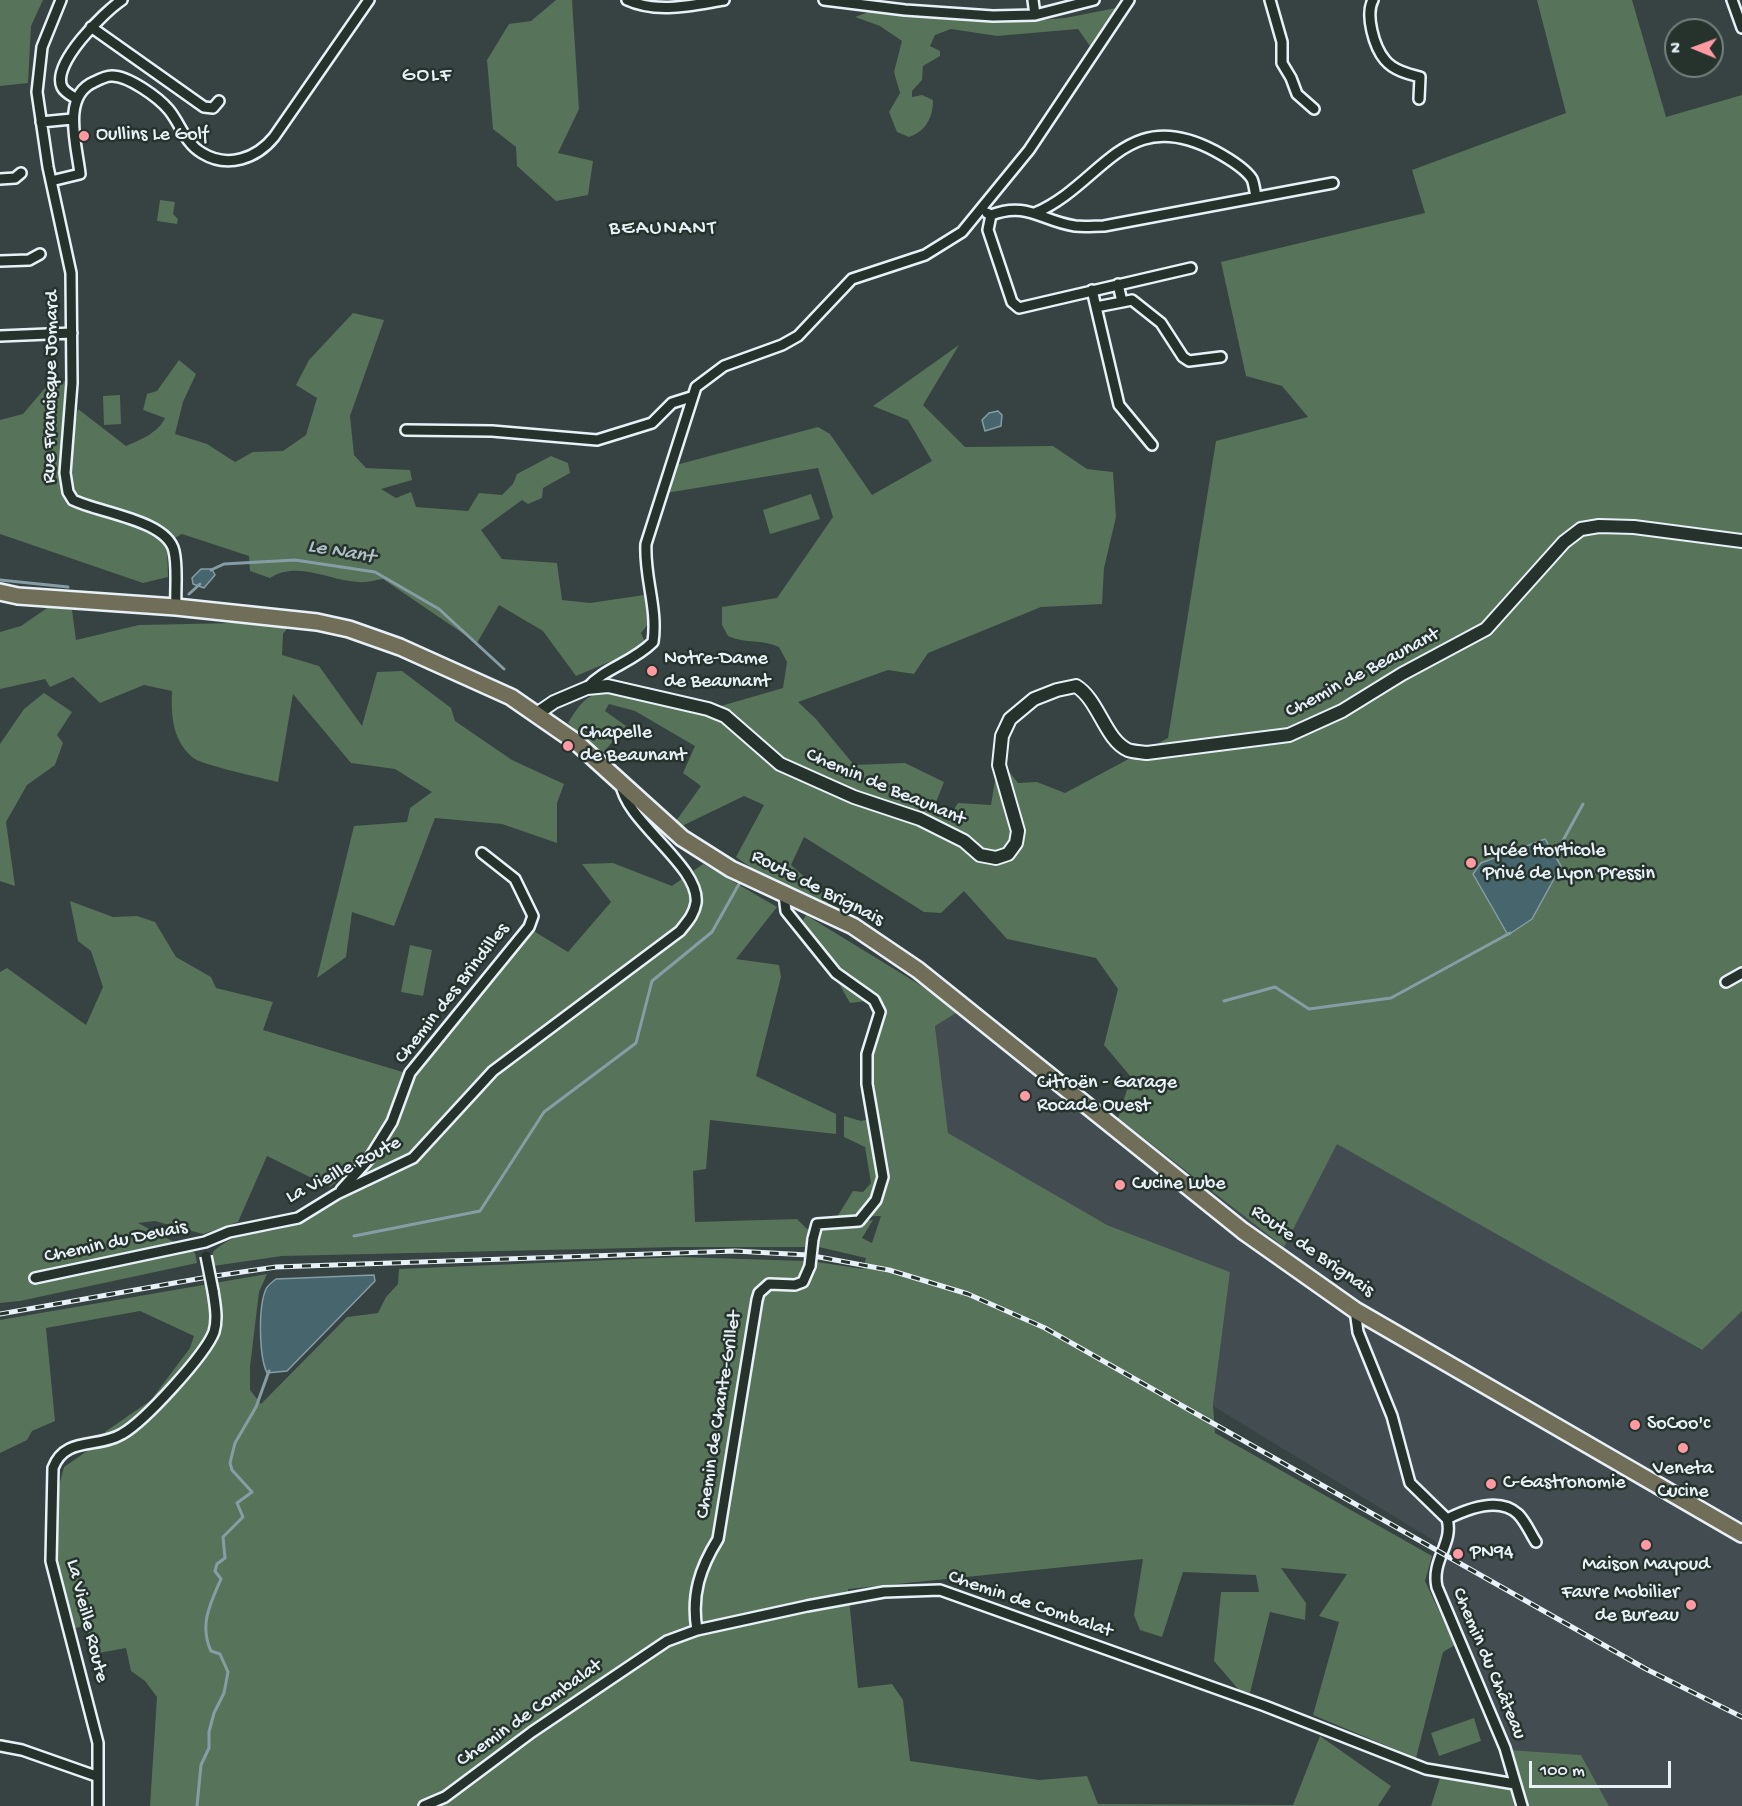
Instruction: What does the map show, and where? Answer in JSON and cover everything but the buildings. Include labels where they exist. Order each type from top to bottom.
[{"type":"main road","name":"Route de Brignais","points":[[0,592],[317,622],[349,629],[400,647],[511,697],[538,713],[621,782],[682,838],[731,869],[853,926],[918,969],[1243,1231],[1355,1310],[1742,1534]]},
{"type":"street","name":"Rue Francisque Jomard","points":[[61,0],[38,63],[38,92],[51,181],[71,273],[72,383],[65,473],[68,492],[73,500],[82,505],[144,524],[169,539],[174,549],[176,607]]},
{"type":"street","points":[[77,99],[61,86],[61,77],[75,46],[91,27],[122,0]]},
{"type":"street","points":[[51,181],[80,174],[72,119],[77,99],[90,84],[109,75],[120,76],[133,82],[168,109],[189,143],[204,154],[229,160],[243,160],[255,155],[270,142],[369,0]]},
{"type":"street","points":[[627,0],[641,7],[664,8],[724,0]]},
{"type":"street","points":[[824,0],[905,10],[993,16],[1035,15],[1094,0]]},
{"type":"street","points":[[1033,0],[1035,15]]},
{"type":"street","points":[[587,688],[599,674],[639,656],[653,642],[655,621],[645,566],[646,543],[691,396],[706,376],[724,366],[782,345],[798,336],[852,279],[925,255],[962,232],[1029,150],[1085,62],[1129,0]]},
{"type":"street","points":[[1270,0],[1282,42],[1282,63],[1297,94],[1314,109]]},
{"type":"street","points":[[1373,0],[1369,15],[1376,41],[1385,60],[1403,73],[1420,77],[1419,99]]},
{"type":"street","points":[[1732,0],[1742,28]]},
{"type":"street","points":[[91,27],[204,107],[213,108],[219,100]]},
{"type":"street","points":[[41,122],[72,119]]},
{"type":"street","points":[[1035,213],[1056,204],[1118,150],[1143,140],[1171,137],[1199,143],[1224,157],[1252,179],[1256,197]]},
{"type":"street","points":[[0,179],[15,178],[21,172]]},
{"type":"street","points":[[991,215],[1005,210],[1023,209],[1074,226],[1104,226],[1333,183]]},
{"type":"street","points":[[981,208],[991,215]]},
{"type":"street","points":[[991,215],[988,230],[1011,302],[1019,308],[1191,268]]},
{"type":"street","points":[[0,261],[29,260],[40,254]]},
{"type":"street","points":[[1118,284],[1122,302]]},
{"type":"street","points":[[1092,290],[1119,405],[1152,445]]},
{"type":"street","points":[[1096,307],[1132,300],[1161,323],[1183,357],[1189,361],[1221,357]]},
{"type":"street","points":[[0,336],[72,333]]},
{"type":"street","points":[[406,430],[492,431],[525,436],[597,440],[652,423],[672,403],[691,396]]},
{"type":"street","name":"Chemin de Beaunant","points":[[538,713],[554,702],[587,688],[608,686],[708,709],[725,716],[780,764],[854,797],[920,819],[964,841],[981,855],[996,858],[1008,854],[1016,843],[1018,831],[999,765],[1002,736],[1010,719],[1034,699],[1076,686],[1086,693],[1115,739],[1127,750],[1147,753],[1289,735],[1342,711],[1402,674],[1465,643],[1486,629],[1564,542],[1581,530],[1599,526],[1634,527],[1742,541]]},
{"type":"street","name":"La Vieille Route","points":[[98,1806],[96,1776],[98,1743],[51,1561],[53,1468],[58,1456],[69,1448],[105,1441],[121,1435],[162,1399],[204,1349],[214,1331],[216,1316],[205,1242],[230,1232],[298,1218],[337,1194],[413,1158],[493,1071],[680,931],[691,917],[696,901],[692,886],[658,838],[627,804],[621,782]]},
{"type":"street","name":"Chemin des Brindilles","points":[[337,1194],[369,1159],[392,1122],[410,1073],[529,927],[533,916],[515,879],[482,854]]},
{"type":"street","name":"Chemin de Chante-Grillet","points":[[698,1630],[695,1612],[699,1580],[703,1563],[718,1539],[759,1293],[770,1284],[795,1285],[803,1282],[810,1266],[817,1224],[859,1221],[876,1200],[882,1177],[867,1084],[867,1054],[880,1012],[874,1000],[836,973],[786,911],[784,895]]},
{"type":"street","points":[[1726,982],[1742,973]]},
{"type":"street","name":"Chemin du Devais","points":[[35,1278],[205,1242]]},
{"type":"street","points":[[1355,1310],[1358,1332],[1392,1416],[1410,1483],[1447,1519],[1480,1507],[1507,1507],[1518,1514],[1536,1542]]},
{"type":"street","name":"Chemin du Château","points":[[1447,1519],[1448,1537],[1435,1569],[1437,1587],[1505,1748],[1522,1806]]},
{"type":"street","name":"Chemin de Combalat","points":[[424,1806],[445,1797],[532,1732],[667,1641],[698,1630],[807,1605],[884,1592],[940,1590],[1265,1706],[1426,1769],[1515,1784]]},
{"type":"street","points":[[0,1746],[22,1750],[96,1776]]},
{"type":"shaded area","points":[[961,1010],[1109,1131],[1118,1118],[1283,1246],[1339,1137],[1701,1350],[1742,1311],[1742,1806],[1609,1806],[1581,1755],[1510,1750],[1439,1583],[1446,1548],[1213,1406],[1230,1272],[1107,1225],[955,1145],[948,1133],[935,1026]]},
{"type":"green space","points":[[0,0],[43,0],[31,26],[28,83],[0,86]]},
{"type":"green space","points":[[556,0],[572,0],[579,109],[558,153],[593,161],[588,195],[556,201],[517,166],[516,147],[493,129],[487,60],[509,24],[531,21]]},
{"type":"green space","points":[[1537,0],[1632,0],[1666,117],[1742,95],[1742,1311],[1702,1350],[1337,1144],[1284,1247],[1118,1118],[1131,1077],[1104,1045],[1118,989],[1096,958],[1007,939],[964,891],[941,913],[924,912],[804,837],[791,865],[828,898],[827,906],[766,878],[736,857],[764,805],[744,796],[682,826],[676,821],[701,786],[683,773],[695,746],[635,711],[609,704],[605,711],[626,726],[602,754],[568,723],[583,702],[597,693],[620,693],[635,696],[711,716],[721,706],[783,688],[787,662],[779,647],[728,636],[722,625],[722,607],[777,598],[833,517],[818,468],[666,493],[676,465],[818,427],[830,434],[872,495],[932,461],[908,420],[873,406],[959,345],[923,405],[965,447],[1053,446],[1087,469],[1113,472],[1116,517],[1104,568],[1102,604],[1041,607],[928,653],[914,674],[888,670],[798,702],[816,719],[854,765],[905,763],[944,782],[934,807],[953,811],[958,803],[991,805],[996,774],[1004,765],[1018,783],[1037,782],[1065,793],[1168,738],[1216,441],[1308,417],[1282,386],[1246,376],[1221,262],[1425,213],[1412,170],[1566,113]]},
{"type":"green space","points":[[1116,8],[1090,46],[1078,29],[997,36],[951,29],[935,35],[930,46],[940,51],[940,56],[923,66],[922,80],[912,91],[912,97],[922,95],[933,100],[932,113],[924,127],[909,137],[897,132],[889,112],[900,93],[894,72],[902,41],[880,26],[855,17],[871,11],[1016,22],[1065,18]]},
{"type":"green space","points":[[160,200],[175,202],[173,214],[178,219],[177,224],[157,221]]},
{"type":"green space","points":[[353,313],[384,320],[350,416],[354,455],[366,468],[410,470],[412,480],[381,489],[396,498],[411,492],[416,507],[468,511],[479,493],[502,495],[513,484],[517,474],[551,456],[568,463],[570,473],[543,488],[542,498],[528,504],[522,500],[481,530],[502,559],[557,563],[562,600],[590,603],[644,595],[649,623],[641,633],[645,642],[635,651],[576,676],[543,631],[499,605],[477,643],[383,579],[368,582],[348,581],[303,571],[281,573],[270,578],[250,571],[249,556],[182,534],[167,542],[168,577],[143,583],[0,534],[0,420],[23,414],[51,381],[68,381],[61,483],[68,502],[114,519],[116,510],[83,500],[71,485],[73,436],[78,409],[126,446],[137,441],[153,432],[165,418],[143,410],[147,394],[157,391],[179,360],[196,374],[183,402],[175,434],[207,444],[235,462],[253,452],[283,451],[306,435],[317,398],[296,385],[309,360]]},
{"type":"green space","points":[[120,395],[121,424],[104,425],[103,396]]},
{"type":"green space","points":[[811,494],[820,519],[770,534],[763,510]]},
{"type":"green space","points":[[50,606],[72,610],[76,640],[139,625],[236,623],[289,626],[283,634],[282,655],[319,666],[362,726],[377,672],[402,671],[451,708],[455,721],[512,760],[564,784],[557,803],[557,843],[502,824],[435,818],[394,926],[352,912],[346,957],[317,978],[354,826],[407,822],[410,808],[432,792],[395,769],[351,763],[293,694],[278,782],[219,767],[192,757],[180,742],[174,726],[172,691],[144,685],[100,703],[73,677],[50,687],[45,679],[0,689],[0,632],[21,626]]},
{"type":"green space","points":[[44,693],[72,712],[57,735],[63,743],[55,765],[27,785],[6,822],[15,886],[0,881],[0,744],[24,709]]},
{"type":"green space","points":[[613,863],[672,886],[703,864],[777,907],[736,959],[779,965],[781,977],[756,1076],[836,1114],[836,1134],[710,1120],[706,1169],[693,1171],[695,1222],[797,1219],[807,1229],[873,1220],[862,1238],[872,1243],[881,1216],[837,1217],[853,1191],[863,1192],[871,1183],[865,1147],[844,1137],[844,1116],[861,1121],[876,1118],[870,1081],[871,1054],[879,1032],[876,1000],[850,1003],[803,920],[806,915],[961,1010],[935,1026],[948,1133],[1107,1225],[1230,1272],[1213,1405],[1215,1433],[1432,1556],[1425,1581],[1455,1645],[1443,1652],[1416,1758],[1313,1715],[1339,1622],[1319,1616],[1347,1574],[1281,1568],[1306,1603],[1305,1620],[1270,1612],[1250,1693],[1239,1690],[1214,1661],[1221,1592],[1259,1592],[1256,1575],[1183,1572],[1162,1637],[1140,1630],[1134,1615],[1143,1559],[848,1589],[858,1688],[892,1684],[903,1700],[910,1761],[1039,1780],[1087,1776],[1098,1804],[1293,1805],[1320,1736],[1391,1786],[1378,1806],[150,1806],[157,1697],[145,1681],[131,1671],[126,1648],[93,1654],[86,1626],[75,1628],[57,1562],[58,1490],[64,1467],[90,1449],[110,1445],[105,1432],[151,1400],[190,1348],[194,1336],[140,1311],[46,1328],[55,1421],[32,1431],[27,1440],[0,1453],[0,1320],[267,1274],[259,1292],[250,1367],[250,1390],[261,1404],[347,1317],[378,1313],[386,1297],[398,1284],[399,1269],[680,1257],[806,1261],[806,1268],[816,1269],[817,1262],[863,1269],[866,1258],[819,1247],[820,1241],[811,1238],[807,1247],[676,1247],[282,1256],[213,1266],[213,1252],[231,1239],[275,1230],[303,1221],[352,1193],[341,1178],[330,1187],[267,1156],[238,1222],[203,1234],[155,1221],[138,1223],[195,1253],[197,1263],[20,1301],[0,1303],[0,972],[7,968],[86,1025],[103,987],[91,951],[78,941],[70,901],[113,917],[137,916],[155,922],[176,957],[211,977],[216,988],[273,1002],[263,1030],[406,1073],[504,950],[532,930],[568,952],[611,902],[582,864]]},
{"type":"green space","points":[[410,945],[432,950],[423,996],[401,992]]},
{"type":"green space","points":[[1474,1718],[1481,1741],[1439,1756],[1431,1733]]},
{"type":"green space","points":[[1510,1750],[1581,1755],[1609,1806],[1527,1806]]},
{"type":"green space","points":[[1441,1775],[1510,1786],[1514,1806],[1431,1806]]},
{"type":"water","points":[[998,411],[1002,415],[1001,426],[985,431],[982,420],[989,413]]},
{"type":"water","points":[[201,569],[212,569],[215,575],[204,588],[193,584],[192,578]]},
{"type":"water","points":[[1545,839],[1561,866],[1532,919],[1508,935],[1473,874],[1481,863]]},
{"type":"water","points":[[374,1275],[375,1281],[287,1371],[267,1373],[262,1355],[261,1319],[263,1297],[270,1284],[276,1279]]},
{"type":"waterway","name":"Le Nant","points":[[211,570],[224,564],[295,560],[375,572],[439,609],[504,669]]},
{"type":"waterway","name":"Le Nant","points":[[0,580],[68,587]]},
{"type":"waterway","name":"Le Nant","points":[[189,594],[200,584]]},
{"type":"waterway","points":[[1555,855],[1583,804]]},
{"type":"waterway","points":[[354,1236],[480,1211],[544,1112],[636,1043],[652,981],[712,932],[739,884]]},
{"type":"waterway","points":[[1224,1001],[1275,987],[1309,1009],[1391,998],[1510,933]]},
{"type":"waterway","points":[[197,1806],[201,1765],[209,1748],[209,1732],[214,1713],[224,1693],[228,1672],[220,1654],[211,1651],[206,1632],[207,1615],[221,1579],[215,1571],[217,1564],[225,1558],[223,1537],[243,1517],[237,1503],[252,1492],[232,1470],[230,1463],[235,1443],[256,1407],[269,1371]]},
{"type":"railway","points":[[0,1314],[276,1267],[735,1251],[808,1255],[889,1270],[968,1294],[1045,1328],[1646,1669],[1742,1717]]},
{"type":"place","name":"Oullins Le Golf","points":[[84,136]]},
{"type":"place","name":"Notre-Dame de Beaunant","points":[[652,671]]},
{"type":"place","name":"Chapelle de Beaunant","points":[[568,746]]},
{"type":"place","name":"Lycée Horticole Privé de Lyon Pressin","points":[[1471,863]]},
{"type":"place","name":"Citroën - Garage Rocade Ouest","points":[[1025,1096]]},
{"type":"place","name":"Cucine Lube","points":[[1120,1185]]},
{"type":"place","name":"SoCoo'c","points":[[1635,1425]]},
{"type":"place","name":"Veneta Cucine","points":[[1683,1448]]},
{"type":"place","name":"C-Gastronomie","points":[[1491,1484]]},
{"type":"place","name":"Maison Mayoud","points":[[1646,1545]]},
{"type":"place","name":"PN94","points":[[1458,1554]]},
{"type":"place","name":"Favre Mobilier de Bureau","points":[[1691,1605]]},
{"type":"district","name":"GOLF","points":[[427,77]]},
{"type":"district","name":"BEAUNANT","points":[[663,230]]}]
